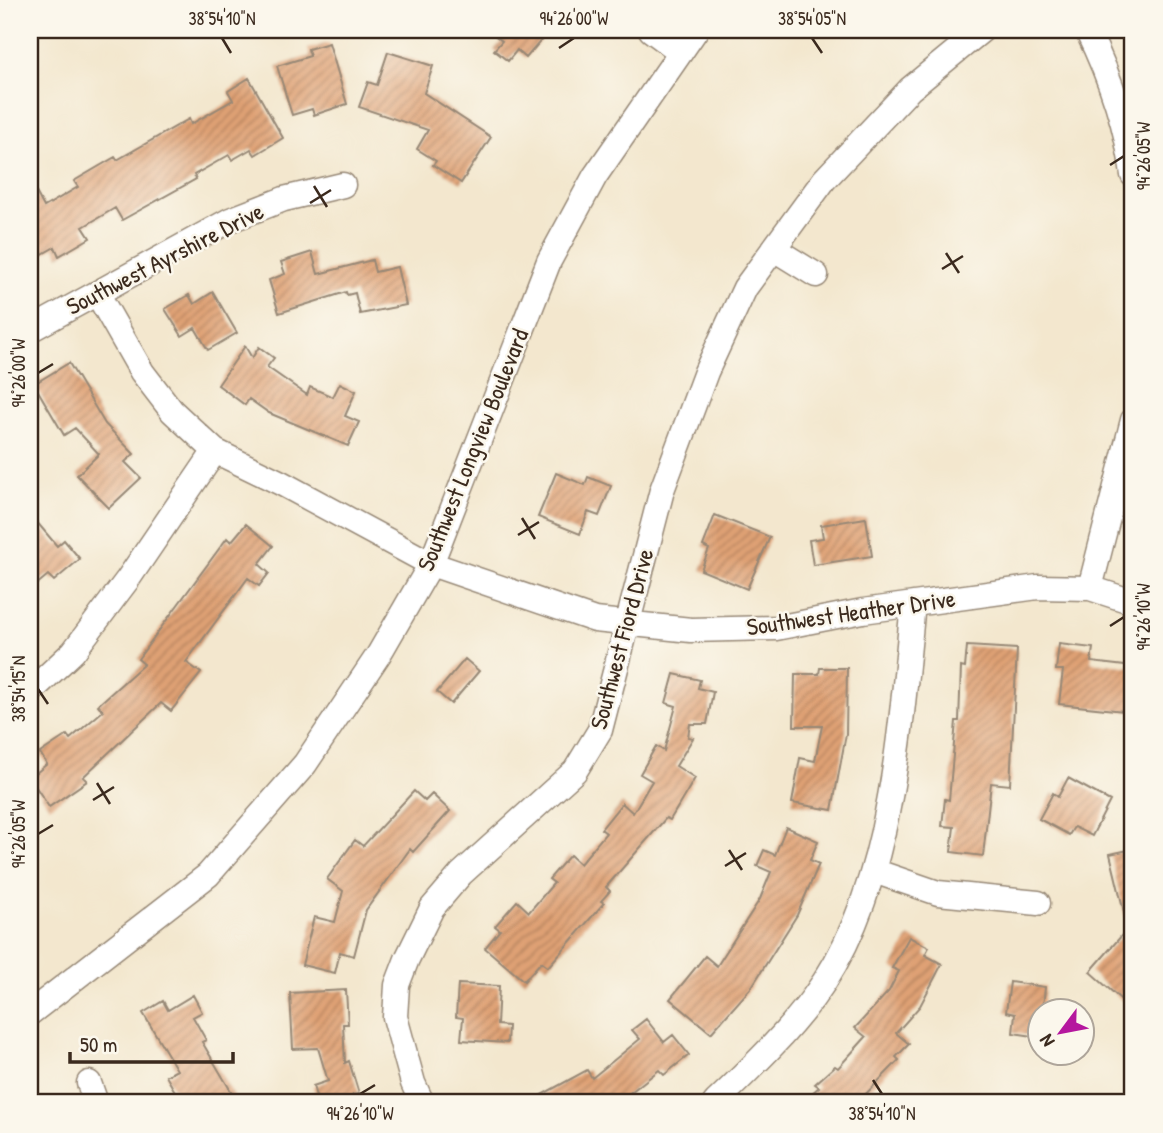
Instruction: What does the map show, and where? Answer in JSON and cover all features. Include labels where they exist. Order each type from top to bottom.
[{"type":"street","points":[[651,30],[681,52]]},
{"type":"street","name":"Southwest Longview Boulevard","points":[[30,1013],[208,874],[305,764],[379,654],[431,564],[548,261],[595,176],[696,30]]},
{"type":"street","name":"Southwest Fiord Drive","points":[[422,1103],[413,1083],[395,1017],[397,985],[407,959],[432,908],[461,874],[575,771],[600,730],[662,490],[706,372],[745,288],[824,180],[910,89],[982,30]]},
{"type":"street","points":[[1087,30],[1107,69],[1131,153],[1133,175]]},
{"type":"street","name":"Southwest Ayrshire Drive","points":[[30,330],[230,220],[284,199],[344,185]]},
{"type":"street","points":[[774,249],[816,275]]},
{"type":"street","name":"Southwest Heather Drive","points":[[97,293],[142,372],[172,411],[215,451],[431,564],[595,620],[691,630],[776,628],[914,604],[1038,587],[1090,588],[1133,602]]},
{"type":"street","points":[[1090,588],[1133,420]]},
{"type":"street","points":[[30,692],[73,652],[128,579],[215,451]]},
{"type":"street","points":[[715,1103],[771,1048],[814,996],[845,940],[874,871],[890,804],[914,604]]},
{"type":"street","points":[[874,871],[938,893],[1038,903]]},
{"type":"building","points":[[488,30],[550,30],[526,58],[517,50],[508,61],[494,50],[502,41]]},
{"type":"building","points":[[329,43],[347,104],[314,115],[312,109],[292,115],[277,66],[310,56],[308,49]]},
{"type":"building","points":[[388,52],[433,66],[424,93],[491,137],[461,183],[433,165],[436,161],[417,149],[428,130],[359,107],[368,82],[377,85]]},
{"type":"building","points":[[249,78],[283,138],[255,155],[251,149],[232,160],[229,155],[194,175],[196,179],[122,220],[115,208],[83,227],[90,238],[59,256],[55,247],[30,261],[30,181],[44,207],[78,187],[74,181],[115,157],[117,160],[189,119],[191,124],[233,100],[228,91]]},
{"type":"building","points":[[312,252],[318,274],[372,260],[375,272],[397,267],[406,305],[360,314],[355,293],[347,295],[346,292],[279,313],[269,280],[285,274],[281,262]]},
{"type":"building","points":[[213,292],[237,333],[208,350],[195,328],[182,336],[165,309],[189,295],[194,304]]},
{"type":"building","points":[[245,346],[252,358],[259,347],[274,358],[267,367],[307,395],[310,387],[333,397],[340,383],[356,391],[345,416],[359,422],[348,446],[269,413],[249,399],[245,405],[218,385]]},
{"type":"building","points":[[69,363],[105,424],[134,454],[125,462],[141,478],[109,508],[77,475],[99,454],[75,428],[64,435],[34,384]]},
{"type":"building","points":[[556,473],[585,485],[588,477],[611,486],[599,516],[588,512],[580,534],[538,517]]},
{"type":"building","points":[[30,514],[57,546],[64,540],[80,559],[54,581],[48,575],[30,590]]},
{"type":"building","points":[[715,515],[770,537],[747,589],[701,570],[709,549],[703,546]]},
{"type":"building","points":[[866,518],[872,556],[813,565],[809,540],[823,538],[821,525]]},
{"type":"building","points":[[246,524],[273,546],[259,564],[269,573],[259,586],[248,578],[186,662],[201,673],[171,711],[161,703],[83,777],[87,781],[49,807],[30,778],[47,764],[40,753],[67,735],[70,739],[103,711],[98,705],[144,664],[138,659],[227,538],[231,542]]},
{"type":"building","points":[[1059,644],[1093,648],[1091,662],[1133,667],[1133,712],[1059,704],[1063,670],[1056,670]]},
{"type":"building","points":[[967,646],[1017,649],[1010,785],[991,783],[983,856],[951,852],[954,827],[942,826],[945,799],[949,800],[956,721],[959,721],[961,667],[965,668]]},
{"type":"building","points":[[465,659],[479,671],[451,704],[437,692]]},
{"type":"building","points":[[820,668],[847,668],[846,734],[832,810],[792,803],[800,758],[815,761],[822,726],[794,726],[795,674],[819,674]]},
{"type":"building","points":[[674,674],[700,680],[698,688],[713,692],[707,724],[690,724],[688,737],[693,738],[676,766],[695,778],[670,820],[666,818],[606,887],[610,891],[601,901],[604,903],[548,967],[541,962],[524,981],[485,948],[500,930],[495,926],[517,901],[529,912],[554,883],[549,879],[570,855],[580,864],[606,833],[601,829],[622,803],[633,813],[652,781],[640,774],[656,746],[664,751],[676,706],[666,703]]},
{"type":"building","points":[[1068,778],[1110,801],[1092,836],[1074,827],[1069,835],[1039,819],[1053,793],[1058,797]]},
{"type":"building","points":[[414,791],[425,801],[432,794],[450,811],[413,852],[410,849],[366,910],[354,956],[340,952],[335,973],[302,965],[314,917],[335,922],[343,891],[327,879],[355,840],[363,846]]},
{"type":"building","points":[[786,827],[818,841],[810,860],[819,864],[797,915],[751,988],[711,1033],[670,999],[705,956],[717,966],[760,899],[771,872],[757,866],[764,850],[775,855]]},
{"type":"building","points":[[1133,849],[1133,923],[1127,924],[1110,854]]},
{"type":"building","points":[[1123,934],[1133,943],[1133,994],[1125,1003],[1090,972]]},
{"type":"building","points":[[909,937],[929,947],[925,955],[942,964],[920,1006],[896,1033],[909,1044],[896,1057],[899,1060],[857,1103],[801,1103],[819,1087],[815,1084],[835,1066],[838,1068],[866,1037],[855,1028],[889,991],[899,971],[892,968]]},
{"type":"building","points":[[1010,982],[1045,987],[1044,996],[1026,996],[1026,1035],[1013,1033],[1015,1014],[1006,1012]]},
{"type":"building","points":[[458,984],[499,986],[497,1025],[508,1026],[507,1043],[461,1040],[463,1018],[456,1017]]},
{"type":"building","points":[[346,990],[348,1024],[343,1024],[345,1063],[349,1061],[359,1094],[353,1095],[356,1103],[318,1103],[313,1086],[328,1081],[318,1048],[293,1049],[290,993]]},
{"type":"building","points":[[193,995],[202,1012],[193,1017],[206,1040],[202,1042],[238,1103],[196,1103],[192,1096],[181,1102],[166,1076],[177,1070],[143,1013],[163,1001],[168,1010]]},
{"type":"building","points":[[646,1019],[664,1042],[673,1035],[689,1055],[664,1075],[659,1070],[617,1103],[527,1103],[587,1070],[592,1078],[640,1039],[632,1030]]}]
